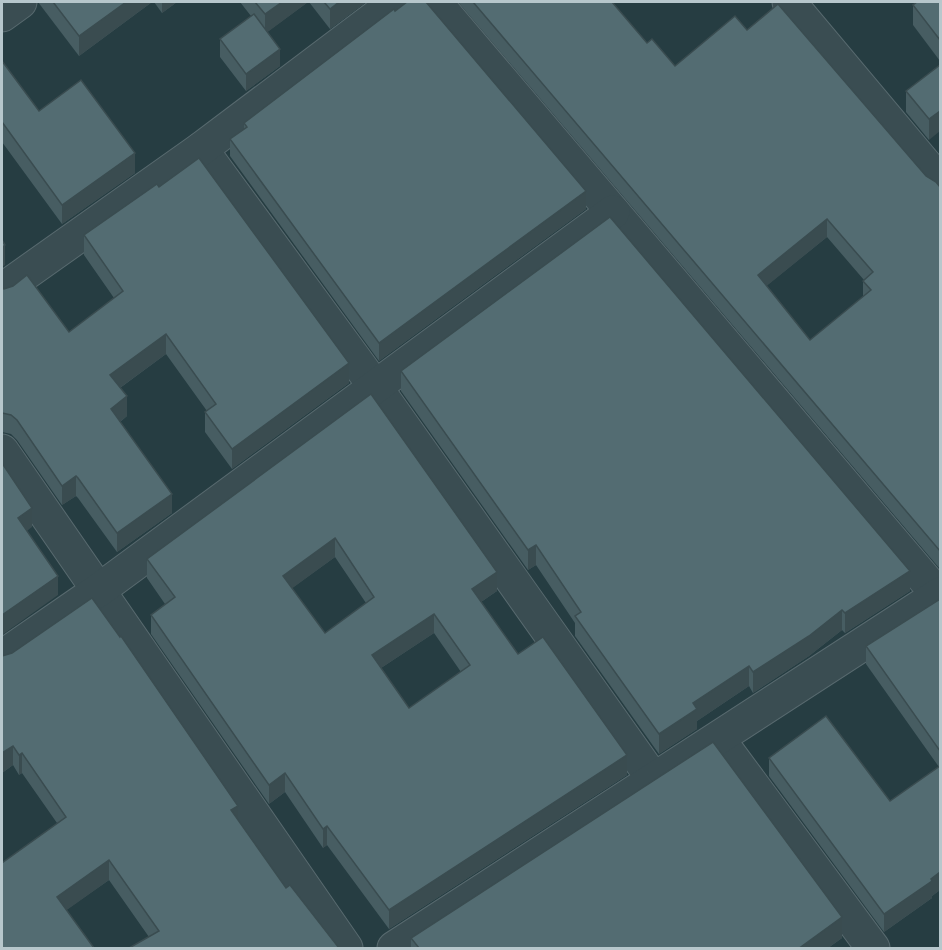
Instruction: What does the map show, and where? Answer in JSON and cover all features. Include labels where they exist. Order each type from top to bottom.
[{"type":"street","points":[[2,15],[20,2]]},
{"type":"street","points":[[2,290],[201,149],[396,2]]},
{"type":"street","points":[[394,948],[940,595],[435,2]]},
{"type":"street","points":[[789,2],[940,182]]},
{"type":"street","points":[[201,149],[376,388],[654,780]]},
{"type":"street","points":[[2,657],[99,590],[613,212]]},
{"type":"street","points":[[2,451],[346,948]]},
{"type":"street","points":[[719,740],[873,948]]},
{"type":"building","points":[[53,2],[126,2],[79,36]]},
{"type":"building","points":[[255,2],[282,2],[265,14]]},
{"type":"building","points":[[324,2],[339,2],[330,9]]},
{"type":"building","points":[[407,2],[426,2],[586,191],[379,343],[230,139],[247,127],[244,123],[394,9],[395,11]]},
{"type":"building","points":[[473,2],[612,2],[647,43],[652,39],[675,66],[735,16],[747,30],[778,4],[926,176],[936,182],[940,187],[940,551]],"holes":[[[827,219],[873,272],[863,281],[871,290],[810,340],[758,275]]]},
{"type":"building","points":[[917,2],[940,2],[940,40],[913,5]]},
{"type":"building","points":[[254,14],[280,49],[246,74],[220,39]]},
{"type":"building","points":[[2,61],[39,111],[81,80],[135,153],[62,205],[2,122]]},
{"type":"building","points":[[940,65],[940,111],[929,119],[906,91]]},
{"type":"building","points":[[199,158],[349,363],[232,449],[205,412],[216,404],[166,334],[110,375],[127,396],[111,409],[172,494],[117,533],[78,478],[76,476],[62,486],[17,420],[11,415],[2,413],[2,288],[13,286],[27,275],[69,332],[123,291],[84,235],[157,184],[159,187]]},
{"type":"building","points":[[610,217],[910,571],[845,613],[842,610],[809,636],[753,672],[749,666],[693,703],[697,709],[659,734],[575,616],[581,612],[536,545],[528,550],[401,371]]},
{"type":"building","points":[[371,394],[497,572],[472,589],[518,654],[543,637],[627,755],[389,910],[327,826],[323,829],[285,773],[269,785],[151,615],[175,597],[147,559]],"holes":[[[335,538],[374,597],[325,633],[283,576]],[[434,614],[470,665],[409,708],[372,655]]]},
{"type":"building","points":[[2,463],[32,508],[18,518],[58,576],[2,615]]},
{"type":"building","points":[[92,598],[121,636],[238,806],[231,810],[286,888],[290,885],[339,948],[129,948],[159,931],[109,860],[57,897],[94,948],[2,948],[2,863],[66,817],[22,753],[19,755],[13,746],[2,753],[2,656],[12,653]]},
{"type":"building","points":[[940,599],[940,751],[866,646]]},
{"type":"building","points":[[826,716],[890,801],[940,766],[940,872],[931,879],[932,881],[884,914],[769,758]]},
{"type":"building","points":[[713,742],[842,917],[801,947],[803,948],[419,948],[411,938]]}]
